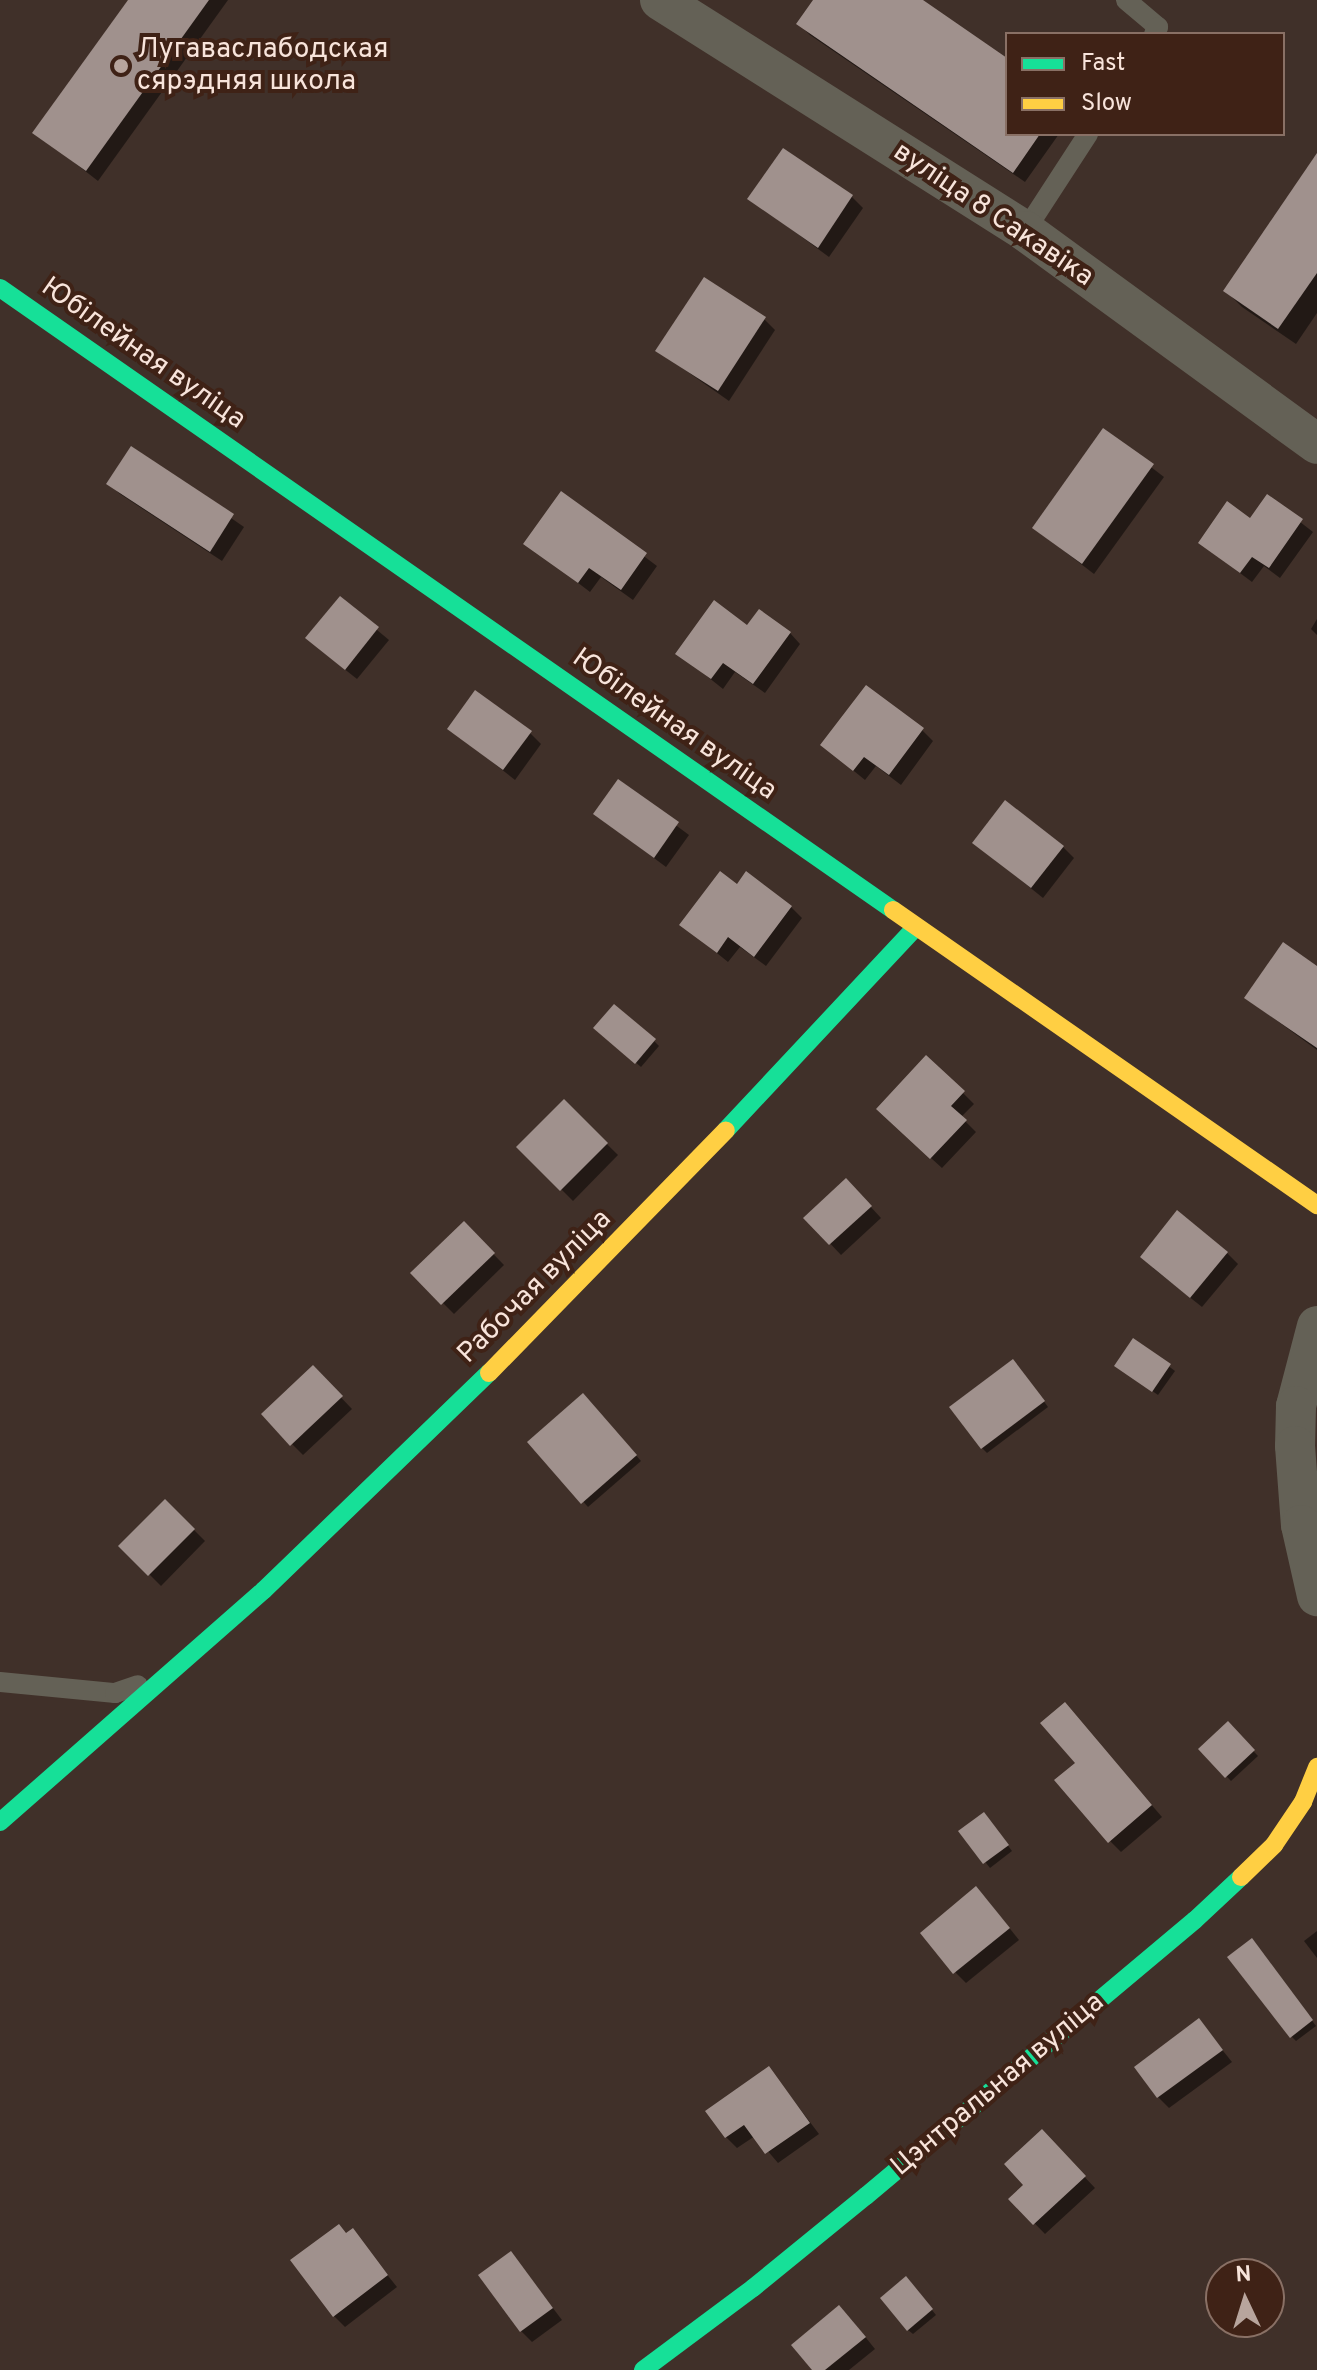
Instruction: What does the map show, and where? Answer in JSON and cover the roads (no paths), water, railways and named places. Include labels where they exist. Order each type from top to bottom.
[{"type":"street","name":"вуліца 8 Сакавіка","points":[[660,0],[1025,231],[1317,444]]},
{"type":"street","name":"Юбілейная вуліца","points":[[0,288],[1317,1205]]},
{"type":"street","name":"Рабочая вуліца","points":[[0,1822],[178,1668],[457,1405],[646,1215],[915,928]]},
{"type":"street","points":[[1317,1326],[1296,1406],[1295,1446],[1301,1525],[1317,1596]]},
{"type":"street","name":"Цэнтральная вуліца","points":[[643,2370],[753,2288],[866,2196],[1195,1920],[1274,1845],[1303,1802],[1317,1767]]},
{"type":"lane","points":[[1126,0],[1158,27],[1155,32]]},
{"type":"lane","points":[[1025,231],[1087,136]]},
{"type":"lane","points":[[0,1682],[115,1693],[178,1668]]},
{"type":"place","name":"Лугаваслабодская сярэдняя школа","points":[[121,66]]}]
